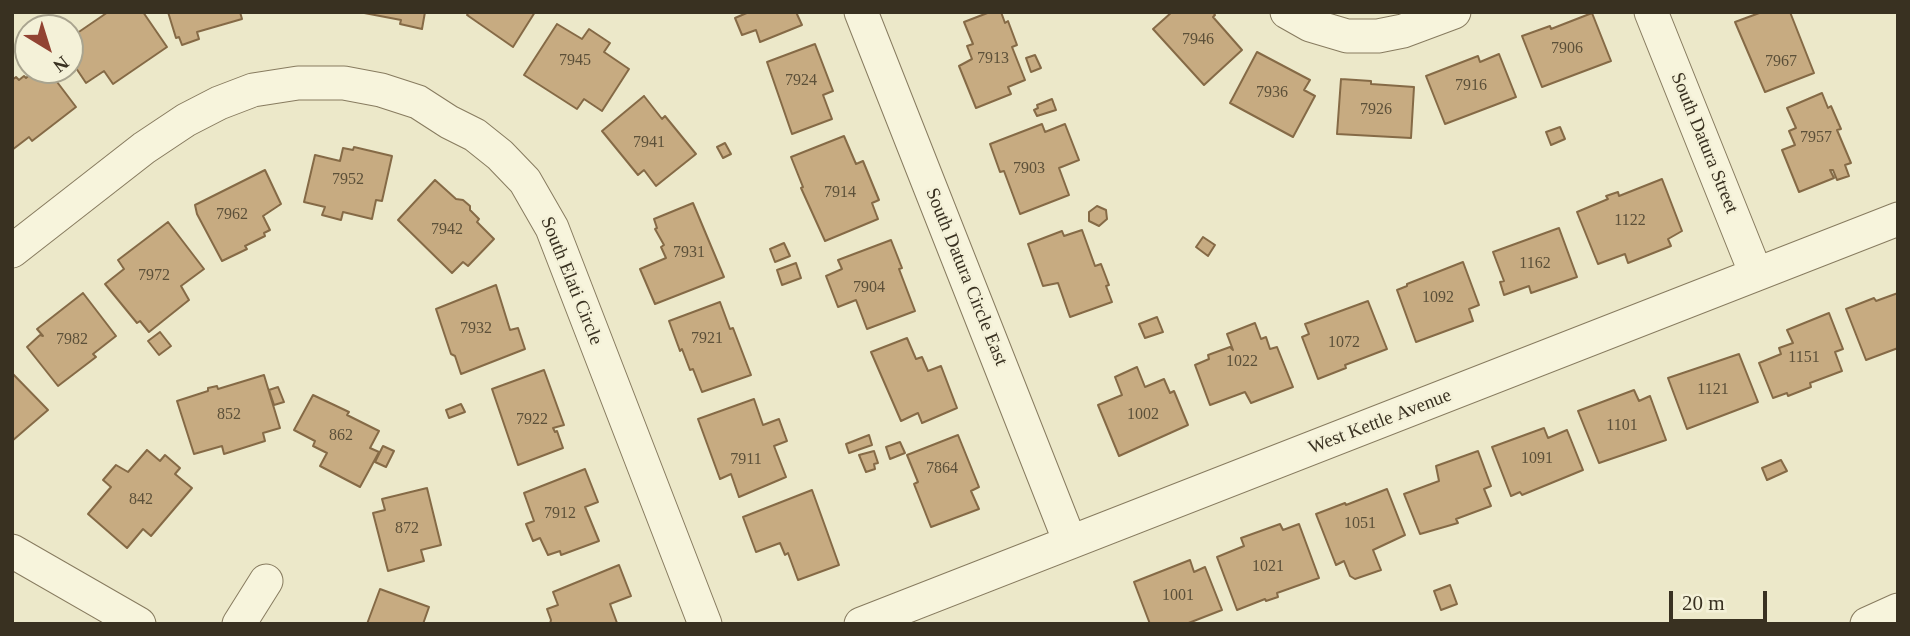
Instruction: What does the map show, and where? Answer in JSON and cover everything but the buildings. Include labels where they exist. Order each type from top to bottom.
[{"type":"street","name":"South Datura Circle East","points":[[862,12],[1070,542]]},
{"type":"street","points":[[1287,12],[1310,25],[1347,36],[1378,36],[1403,31],[1454,12]]},
{"type":"street","name":"South Datura Street","points":[[1651,12],[1756,274]]},
{"type":"street","name":"South Elati Circle","points":[[12,251],[165,134],[219,103],[254,90],[298,83],[344,83],[381,90],[418,102],[475,135],[500,155],[524,181],[552,228],[705,624]]},
{"type":"street","name":"West Kettle Avenue","points":[[861,624],[1898,219]]},
{"type":"street","points":[[12,551],[139,624]]},
{"type":"street","points":[[239,624],[266,581]]},
{"type":"street","points":[[1867,624],[1898,610]]}]
